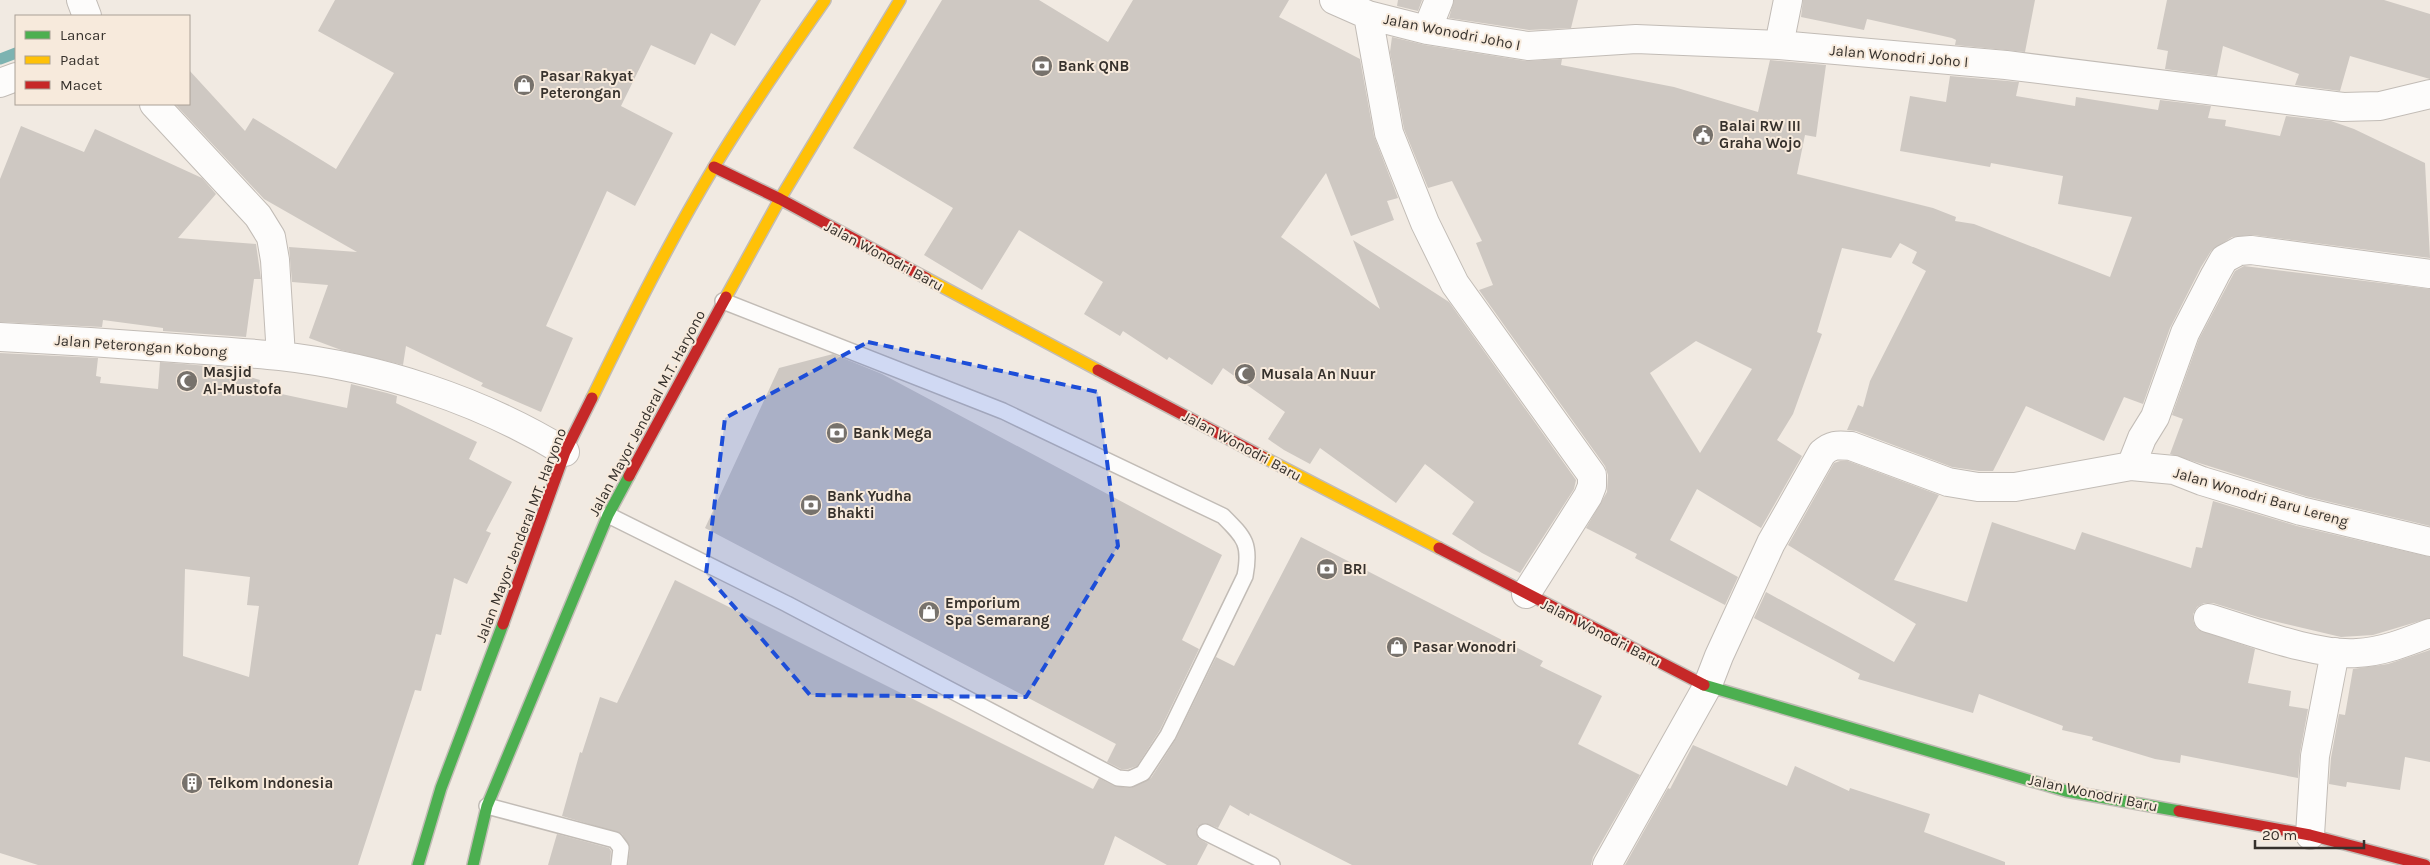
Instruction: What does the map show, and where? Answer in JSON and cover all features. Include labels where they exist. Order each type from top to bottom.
[{"type":"main road","name":"Jalan Mayor Jenderal MT. Haryono","points":[[418,865],[441,788],[513,599],[565,452],[654,272],[714,167],[752,106],[825,0]]},
{"type":"main road","name":"Jalan Mayor Jenderal M.T. Haryono","points":[[473,865],[487,806],[608,515],[780,199],[900,0]]},
{"type":"main road","points":[[714,167],[780,199]]},
{"type":"main road","name":"Jalan Wonodri Baru","points":[[780,199],[1056,348],[1707,687],[2066,791],[2310,835],[2425,865]]},
{"type":"street","points":[[81,0],[87,15]]},
{"type":"street","name":"Jalan Wonodri Joho I","points":[[1334,0],[1368,15],[1427,30],[1528,46],[1636,39],[1779,45],[2006,66],[2343,107],[2380,106],[2430,94]]},
{"type":"street","points":[[1427,30],[1438,0]]},
{"type":"street","points":[[1779,45],[1788,0]]},
{"type":"street","name":"Jalan Wonodri Joho I","points":[[1368,15],[1389,133],[1425,223],[1455,284],[1592,475],[1592,486],[1588,496],[1526,594]]},
{"type":"street","points":[[0,83],[15,76]]},
{"type":"street","points":[[155,105],[258,216],[270,237],[275,260],[281,356]]},
{"type":"street","points":[[2131,466],[2142,438],[2155,417],[2185,334],[2224,259],[2239,251],[2251,250],[2430,274]]},
{"type":"street","name":"Jalan Peterongan Kobong","points":[[0,337],[87,340],[281,356],[344,367],[438,391],[528,429],[565,452]]},
{"type":"street","name":"Jalan Wonodri Baru Lereng","points":[[1707,687],[1719,656],[1771,543],[1822,453],[1830,446],[1837,444],[1851,446],[1948,482],[1978,487],[2015,487],[2131,466],[2174,470],[2202,481],[2301,511],[2430,542]]},
{"type":"street","points":[[2208,618],[2292,643],[2335,652],[2357,654],[2430,633]]},
{"type":"street","points":[[2310,835],[2315,756],[2335,652]]},
{"type":"street","points":[[1607,865],[1707,687]]},
{"type":"lane","points":[[608,515],[795,609],[1118,778],[1130,779],[1143,773],[1168,735],[1245,576],[1249,555],[1241,534],[1223,516],[1003,411],[723,302]]},
{"type":"lane","points":[[487,806],[615,840],[620,843],[622,848],[619,865]]},
{"type":"lane","points":[[1205,832],[1272,865]]},
{"type":"highlighted area","points":[[868,342],[1098,392],[1118,546],[1026,697],[810,695],[706,574],[725,418]]},
{"type":"building","points":[[335,0],[761,0],[735,46],[711,33],[695,65],[651,45],[621,106],[673,133],[635,206],[607,191],[546,326],[573,338],[541,412],[481,386],[483,383],[406,346],[403,365],[341,350],[309,338],[328,285],[292,282],[289,247],[357,252],[264,199],[176,105],[190,105],[190,71],[245,131],[253,118],[336,169],[394,73],[318,31]]},
{"type":"building","points":[[942,0],[1039,0],[1108,42],[1133,0],[1289,0],[1279,17],[1360,59],[1374,136],[1398,198],[1387,201],[1394,220],[1351,236],[1326,173],[1281,237],[1380,309],[1353,240],[1449,302],[1576,480],[1574,489],[1520,573],[1482,553],[1452,534],[1474,502],[1425,464],[1396,503],[1320,448],[1310,464],[1284,450],[1268,439],[1285,412],[1223,368],[1212,385],[1169,357],[1167,360],[1123,331],[1120,336],[1084,314],[1103,282],[1019,230],[982,290],[924,255],[953,208],[853,148]]},
{"type":"building","points":[[1398,0],[1422,0],[1418,11],[1397,6]]},
{"type":"building","points":[[1454,0],[1578,0],[1571,28],[1529,30],[1449,18]]},
{"type":"building","points":[[1803,0],[2035,0],[2025,52],[1955,45],[1956,40],[1952,38],[1867,19],[1864,30],[1801,17]]},
{"type":"building","points":[[2167,0],[2384,0],[2430,14],[2430,79],[2350,56],[2340,91],[2295,85],[2299,74],[2223,46],[2217,76],[2165,69],[2168,51],[2157,49]]},
{"type":"building","points":[[1392,37],[1425,45],[1526,61],[1562,59],[1561,65],[1674,87],[1758,112],[1770,60],[1826,65],[1816,137],[1805,135],[1797,174],[1933,208],[1956,217],[1955,221],[1974,224],[2110,277],[2132,217],[2058,204],[2063,176],[1991,163],[1990,167],[1900,151],[1910,96],[1946,102],[1950,76],[2019,82],[2016,96],[2075,106],[2076,97],[2158,110],[2160,100],[2211,106],[2208,118],[2226,120],[2225,126],[2280,136],[2286,116],[2331,121],[2354,129],[2425,163],[2430,258],[2253,235],[2232,237],[2211,251],[2201,267],[2170,328],[2143,404],[2124,397],[2104,441],[2026,406],[1993,471],[1979,471],[1952,467],[1856,431],[1847,430],[1858,405],[1863,407],[1870,381],[1926,271],[1912,263],[1917,252],[1900,243],[1891,258],[1842,248],[1817,332],[1822,334],[1793,414],[1777,440],[1802,456],[1761,528],[1697,489],[1670,540],[1738,577],[1725,605],[1635,558],[1637,554],[1586,528],[1607,492],[1608,475],[1605,466],[1479,290],[1493,285],[1476,243],[1482,241],[1452,181],[1428,188],[1404,129],[1390,52]],"holes":[[[1696,341],[1752,369],[1700,453],[1650,373]]]},
{"type":"building","points":[[21,126],[84,152],[95,129],[202,178],[216,194],[178,238],[256,244],[261,279],[254,279],[246,337],[163,331],[163,328],[103,320],[102,327],[0,322],[0,179]]},
{"type":"building","points":[[2244,266],[2430,289],[2430,526],[2305,496],[2170,454],[2183,419],[2172,415],[2199,339],[2235,271]]},
{"type":"building","points":[[0,353],[98,358],[96,376],[101,377],[100,383],[158,389],[160,362],[244,369],[243,375],[260,380],[258,389],[347,408],[351,384],[387,393],[397,396],[396,403],[477,442],[469,459],[512,482],[486,531],[491,533],[467,584],[454,578],[441,635],[436,634],[421,691],[415,690],[358,865],[38,865],[0,853]],"holes":[[[185,569],[250,577],[247,605],[259,606],[249,677],[183,656]]]},
{"type":"building","points":[[833,354],[882,374],[1222,555],[1182,640],[1199,649],[1160,730],[1137,766],[1121,769],[1107,762],[1116,744],[705,528],[779,368]]},
{"type":"building","points":[[1848,461],[1939,495],[1894,580],[1967,602],[1992,522],[2075,550],[2082,532],[2191,568],[2196,547],[2202,548],[2213,501],[2297,526],[2430,557],[2430,618],[2373,635],[2341,637],[2261,618],[2213,603],[2204,603],[2197,607],[2193,614],[2193,621],[2197,629],[2255,649],[2248,683],[2291,691],[2289,706],[2308,709],[2300,753],[2298,778],[2181,755],[2180,763],[2155,759],[2092,740],[2093,737],[2062,730],[2063,726],[1979,694],[1973,713],[1858,679],[1860,674],[1754,618],[1766,592],[1894,662],[1916,624],[1788,545],[1834,463]]},
{"type":"building","points":[[1301,537],[1543,661],[1540,666],[1602,696],[1578,744],[1640,775],[1593,857],[1591,865],[1352,865],[1250,813],[1249,816],[1230,805],[1218,828],[1205,823],[1197,827],[1198,838],[1208,844],[1197,865],[1167,865],[1115,836],[1104,865],[628,865],[630,848],[622,834],[562,816],[580,752],[582,753],[600,697],[617,703],[675,580],[1093,789],[1099,778],[1114,786],[1130,788],[1151,778],[1176,739],[1216,657],[1234,666]]},
{"type":"building","points":[[2430,650],[2430,762],[2405,757],[2400,790],[2347,782],[2346,787],[2329,784],[2331,758],[2339,714],[2345,715],[2353,669],[2388,664]]},
{"type":"building","points":[[1693,745],[1787,786],[1795,766],[1849,791],[1850,788],[1930,814],[1924,832],[2005,862],[2005,865],[1625,865],[1668,788],[1670,789]]},
{"type":"building","points":[[557,834],[609,848],[611,851],[610,865],[548,865]]},
{"type":"waterway","points":[[0,59],[15,53]]},
{"type":"traffic: fast","points":[[473,865],[487,806],[608,515],[629,476]]},
{"type":"traffic: fast","points":[[418,865],[441,788],[503,624]]},
{"type":"traffic: fast","points":[[1704,685],[2066,791],[2179,811]]},
{"type":"traffic: slow","points":[[592,398],[650,281],[697,195],[754,104],[825,0]]},
{"type":"traffic: slow","points":[[726,297],[780,199],[900,0]]},
{"type":"traffic: slow","points":[[926,278],[1098,370]]},
{"type":"traffic: slow","points":[[1263,457],[1439,548]]},
{"type":"traffic: jam","points":[[714,167],[780,199],[926,278]]},
{"type":"traffic: jam","points":[[629,476],[726,297]]},
{"type":"traffic: jam","points":[[1098,370],[1263,457]]},
{"type":"traffic: jam","points":[[503,624],[565,452],[592,398]]},
{"type":"traffic: jam","points":[[1439,548],[1704,685]]},
{"type":"traffic: jam","points":[[2179,811],[2310,835],[2425,865]]},
{"type":"place","name":"Bank QNB","points":[[1042,66]]},
{"type":"place","name":"Pasar Rakyat Peterongan","points":[[524,85]]},
{"type":"place","name":"Balai RW III Graha Wojo","points":[[1703,135]]},
{"type":"place","name":"Musala An Nuur","points":[[1245,374]]},
{"type":"place","name":"Masjid Al-Mustofa","points":[[187,381]]},
{"type":"place","name":"Bank Mega","points":[[837,433]]},
{"type":"place","name":"Bank Yudha Bhakti","points":[[811,505]]},
{"type":"place","name":"BRI","points":[[1327,569]]},
{"type":"place","name":"Emporium Spa Semarang","points":[[929,612]]},
{"type":"place","name":"Pasar Wonodri","points":[[1397,647]]},
{"type":"place","name":"Telkom Indonesia","points":[[192,783]]}]
